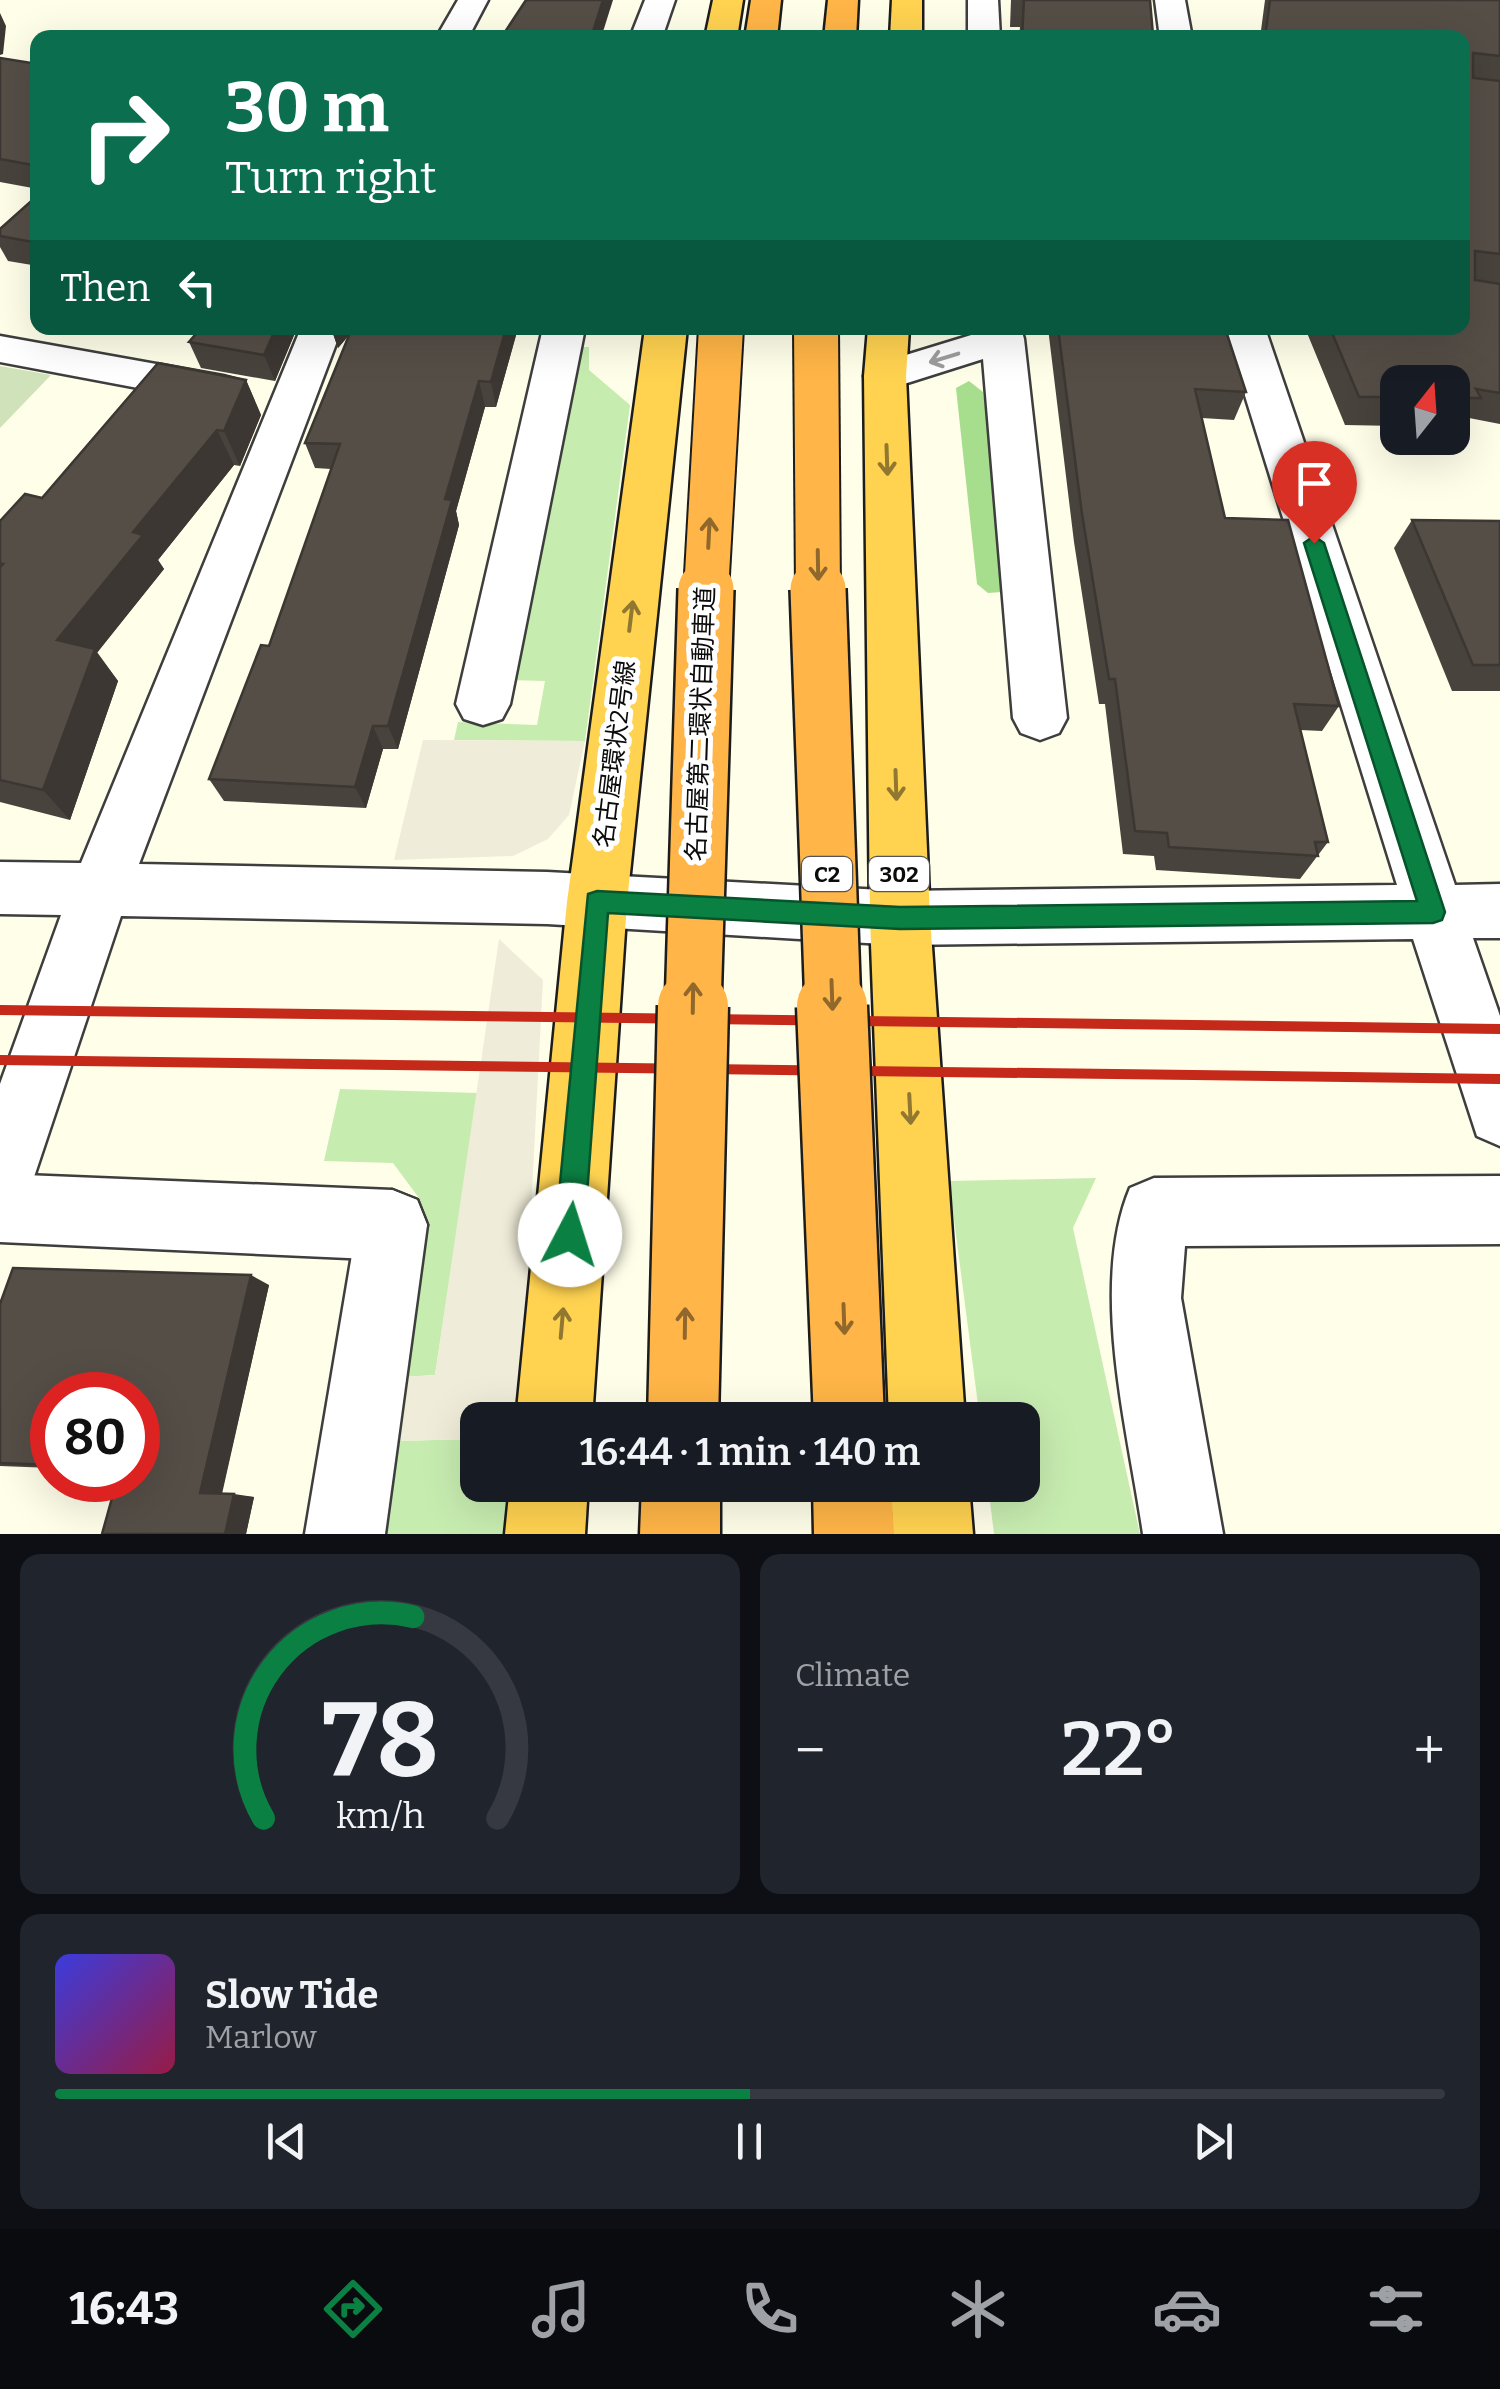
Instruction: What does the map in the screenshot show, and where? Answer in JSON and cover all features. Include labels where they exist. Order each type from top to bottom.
[{"type":"highway","points":[[722,30],[728,0]]},
{"type":"highway","points":[[762,30],[766,0]]},
{"type":"highway","points":[[840,30],[842,0]]},
{"type":"highway","points":[[906,30],[907,0]]},
{"type":"highway","name":"名古屋環状2号線","points":[[555,1402],[597,902],[665,335]]},
{"type":"highway","name":"名古屋第二環状自動車道","points":[[682,1402],[700,674],[721,335]]},
{"type":"highway","name":"C2","points":[[816,335],[819,669],[847,1402]]},
{"type":"highway","name":"302","points":[[886,352],[900,918],[926,1402]]},
{"type":"highway","points":[[545,1534],[548,1502]]},
{"type":"highway","points":[[680,1534],[681,1502]]},
{"type":"highway","points":[[853,1502],[854,1534]]},
{"type":"highway","points":[[931,1502],[933,1534]]},
{"type":"street","points":[[456,30],[472,0]]},
{"type":"street","points":[[649,30],[660,0]]},
{"type":"street","points":[[983,0],[984,30]]},
{"type":"street","points":[[1170,0],[1175,30]]},
{"type":"street","points":[[0,1177],[100,890],[318,335]]},
{"type":"street","points":[[483,704],[562,335]]},
{"type":"street","points":[[886,352],[990,335]]},
{"type":"street","points":[[1002,335],[1040,718]]},
{"type":"street","points":[[1247,335],[1500,1113]]},
{"type":"street","points":[[0,349],[290,402]]},
{"type":"street","points":[[0,888],[597,902],[900,918],[1500,912]]},
{"type":"street","points":[[0,1208],[392,1225],[346,1534]]},
{"type":"street","points":[[1184,1534],[1145,1298],[1154,1212],[1500,1210]]},
{"type":"green space","points":[[574,347],[589,347],[589,370],[630,405],[585,741],[454,740],[458,722],[537,725],[545,681],[506,680]]},
{"type":"green space","points":[[0,366],[51,375],[0,428]]},
{"type":"green space","points":[[969,381],[983,392],[1009,585],[1002,592],[988,593],[977,584],[956,388]]},
{"type":"green space","points":[[340,1089],[478,1093],[435,1375],[403,1377],[419,1198],[393,1163],[324,1161]]},
{"type":"green space","points":[[1096,1178],[1073,1228],[1140,1534],[994,1534],[990,1502],[1040,1502],[1040,1402],[978,1402],[949,1181]]},
{"type":"green space","points":[[460,1439],[460,1502],[515,1502],[513,1534],[380,1534],[393,1441]]},
{"type":"shaded area","points":[[423,740],[585,741],[569,815],[548,839],[513,856],[394,860]]},
{"type":"shaded area","points":[[499,939],[543,980],[521,1402],[460,1402],[460,1439],[393,1441],[403,1377],[435,1375]]},
{"type":"building","points":[[526,0],[603,0],[594,30],[506,30]]},
{"type":"building","points":[[1024,0],[1150,0],[1153,30],[1022,30]]},
{"type":"building","points":[[1270,0],[1500,0],[1500,56],[1473,53],[1473,78],[1500,81],[1500,254],[1475,251],[1475,280],[1500,284],[1500,393],[1476,389],[1481,398],[1470,398],[1470,365],[1380,365],[1380,397],[1359,397],[1333,335],[1470,335],[1470,30],[1266,30]]},
{"type":"building","points":[[0,58],[30,63],[30,165],[0,159]]},
{"type":"building","points":[[30,202],[30,242],[0,236],[0,229]]},
{"type":"building","points":[[195,335],[273,335],[264,355],[189,342]]},
{"type":"building","points":[[349,335],[504,335],[491,382],[479,381],[445,499],[452,500],[388,726],[373,726],[355,787],[209,779],[261,645],[269,646],[340,444],[305,443]]},
{"type":"building","points":[[1059,335],[1227,335],[1246,392],[1195,389],[1225,518],[1288,520],[1339,706],[1294,704],[1328,842],[1315,842],[1318,856],[1169,847],[1167,833],[1135,831],[1115,679],[1109,679]]},
{"type":"building","points":[[158,363],[246,380],[224,431],[217,430],[133,532],[143,535],[57,640],[95,649],[43,790],[0,780],[0,521],[25,494],[42,498]]},
{"type":"building","points":[[1412,520],[1500,521],[1500,665],[1473,665]]},
{"type":"building","points":[[13,1268],[251,1275],[200,1493],[234,1494],[225,1534],[102,1534],[111,1502],[160,1502],[160,1372],[30,1372],[30,1464],[0,1463],[0,1304]]},
{"type":"railway","points":[[0,1010],[1500,1029]]},
{"type":"railway","points":[[0,1060],[1500,1079]]},
{"type":"route","points":[[570,1235],[597,902],[900,918],[1433,912],[1314,543]]}]
